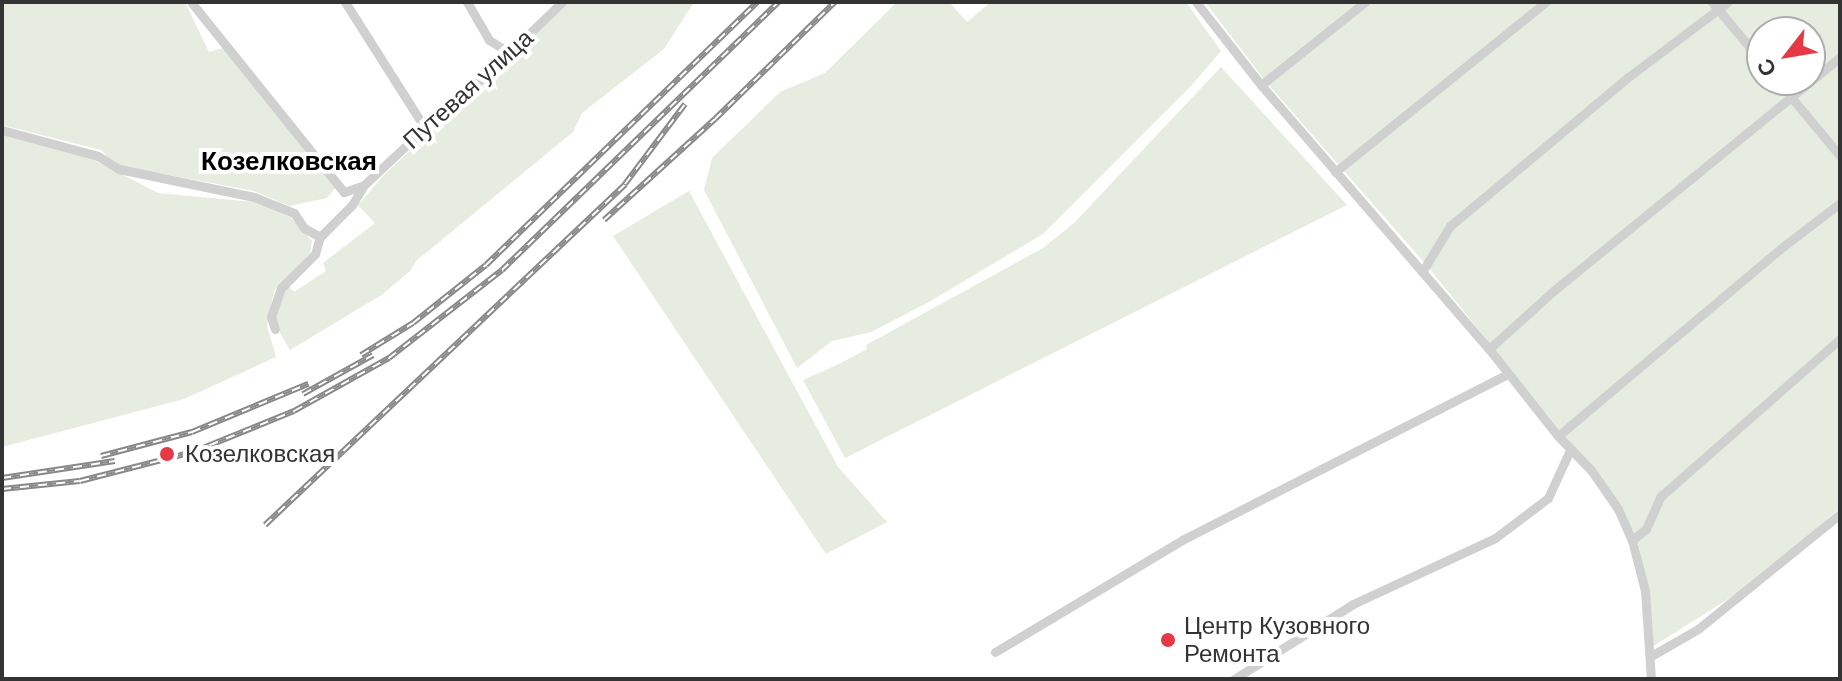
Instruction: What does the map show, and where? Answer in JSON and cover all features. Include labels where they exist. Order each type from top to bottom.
[{"type":"street","points":[[191,2],[344,192],[364,185]]},
{"type":"street","points":[[345,2],[425,128]]},
{"type":"street","points":[[467,2],[489,40],[510,53]]},
{"type":"street","name":"Путевая улица","points":[[275,329],[271,317],[281,288],[315,254],[320,237],[352,205],[364,185],[425,128],[445,114],[562,2]]},
{"type":"street","points":[[1196,2],[1261,85],[1489,349],[1558,436],[1591,470],[1618,509],[1632,540],[1645,591],[1651,679]]},
{"type":"street","points":[[1261,85],[1365,2]]},
{"type":"street","points":[[1335,172],[1546,2]]},
{"type":"street","points":[[1422,272],[1450,226],[1715,5],[1728,2]]},
{"type":"street","points":[[1715,5],[1746,43]]},
{"type":"street","points":[[1489,349],[1552,292],[1840,57]]},
{"type":"street","points":[[1792,98],[1840,156]]},
{"type":"street","points":[[2,130],[98,156],[119,169],[254,197],[294,213],[304,228],[320,237]]},
{"type":"street","points":[[1558,436],[1780,249],[1840,203]]},
{"type":"street","points":[[1632,540],[1646,529],[1660,497],[1840,339]]},
{"type":"street","points":[[995,652],[1182,540],[1508,374]]},
{"type":"street","points":[[1234,679],[1353,604],[1495,538],[1548,498],[1570,450]]},
{"type":"street","points":[[1651,656],[1698,629],[1840,514]]},
{"type":"shaded area","points":[[2,2],[185,2],[209,52],[223,48],[336,187],[327,198],[289,206],[254,191],[116,165],[101,150],[2,125]]},
{"type":"shaded area","points":[[568,2],[694,2],[664,49],[582,113],[573,132],[416,261],[410,271],[383,294],[290,350],[275,324],[278,306],[288,285],[294,292],[326,271],[323,263],[375,223],[358,205],[385,174]]},
{"type":"shaded area","points":[[897,2],[949,2],[967,22],[991,2],[1186,2],[1221,51],[1191,86],[1043,234],[929,302],[871,332],[832,341],[797,368],[704,190],[712,158],[780,92],[825,73]]},
{"type":"shaded area","points":[[1205,2],[1840,2],[1840,508],[1752,584],[1652,647],[1649,592],[1637,537],[1606,488],[1429,268],[1267,83]]},
{"type":"shaded area","points":[[1221,67],[1347,205],[845,458],[803,380],[867,349],[866,345],[1043,248],[1074,223]]},
{"type":"shaded area","points":[[2,133],[94,160],[158,193],[254,202],[290,217],[312,241],[310,253],[274,291],[267,326],[276,357],[184,399],[2,447]]},
{"type":"shaded area","points":[[689,191],[838,467],[887,522],[826,554],[613,236]]},
{"type":"railway","points":[[361,355],[413,323],[486,265],[757,2]]},
{"type":"railway","points":[[2,489],[80,481],[193,452],[294,411],[389,358],[502,270],[779,2]]},
{"type":"railway","points":[[604,220],[715,119],[835,2]]},
{"type":"railway","points":[[265,525],[625,184],[685,104]]},
{"type":"railway","points":[[303,394],[373,355]]},
{"type":"railway","points":[[101,456],[192,432],[308,384]]},
{"type":"railway","points":[[2,478],[115,461]]},
{"type":"place","name":"Козелковская","points":[[167,454]]},
{"type":"place","name":"Центр Кузовного Ремонта","points":[[1168,640]]},
{"type":"district","name":"Козелковская","points":[[289,162]]}]
